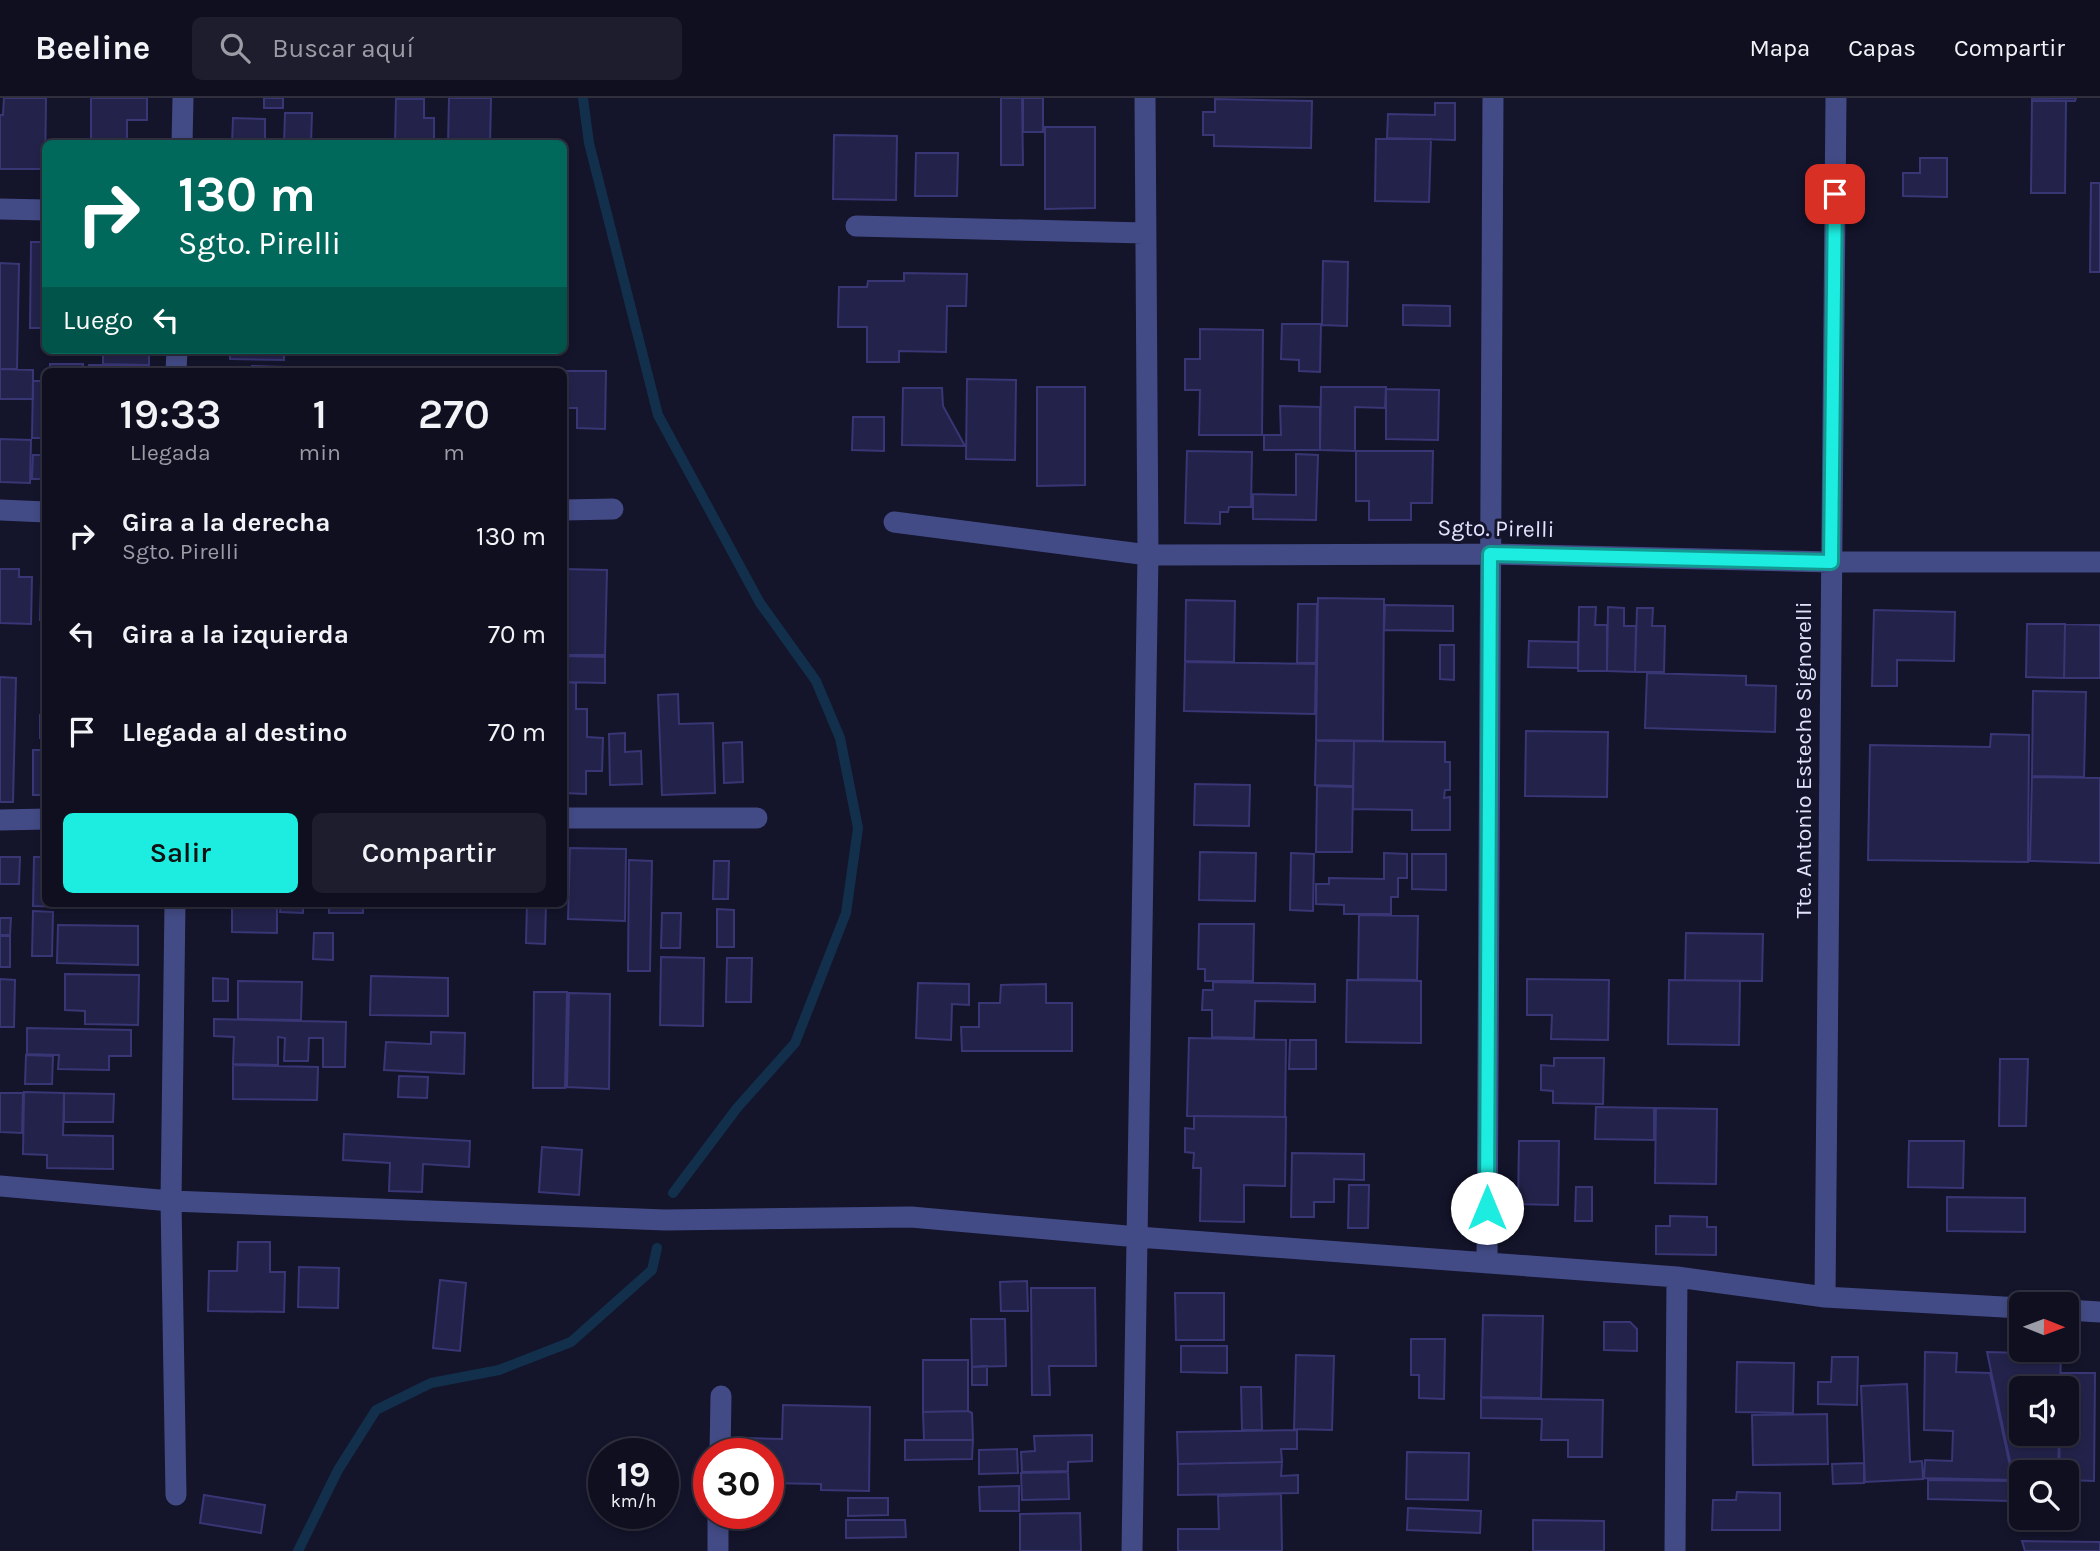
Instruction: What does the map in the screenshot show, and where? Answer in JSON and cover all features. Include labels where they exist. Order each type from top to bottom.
[{"type":"street","points":[[182,140],[183,98]]},
{"type":"street","points":[[1132,1551],[1148,555],[1146,98]]},
{"type":"street","points":[[1487,1263],[1493,98]]},
{"type":"street","name":"Tte. Antonio Esteche Signorelli","points":[[1825,1297],[1836,98]]},
{"type":"street","points":[[0,209],[42,210]]},
{"type":"street","points":[[856,226],[1146,233]]},
{"type":"street","points":[[567,510],[613,509]]},
{"type":"street","points":[[0,510],[42,512]]},
{"type":"street","name":"Sgto. Pirelli","points":[[894,522],[1148,555],[1490,554],[1831,562],[2100,562]]},
{"type":"street","points":[[567,818],[757,818]]},
{"type":"street","points":[[0,820],[42,819]]},
{"type":"street","points":[[175,907],[171,1201],[176,1495]]},
{"type":"street","points":[[0,1186],[171,1201],[665,1220],[911,1217],[1138,1237],[1677,1277],[1825,1297],[2009,1307]]},
{"type":"street","points":[[1675,1551],[1677,1277]]},
{"type":"street","points":[[2079,1311],[2100,1312]]},
{"type":"street","points":[[720,1438],[721,1396]]},
{"type":"street","points":[[718,1529],[718,1551]]},
{"type":"building","points":[[4,98],[46,98],[42,169],[0,169],[0,115],[3,115]]},
{"type":"building","points":[[91,98],[147,98],[147,120],[127,120],[127,140],[91,139]]},
{"type":"building","points":[[264,98],[283,98],[283,108],[264,108]]},
{"type":"building","points":[[449,98],[491,98],[490,140],[448,140]]},
{"type":"building","points":[[1001,98],[1022,98],[1023,165],[1001,165]]},
{"type":"building","points":[[1023,98],[1043,98],[1043,132],[1023,132]]},
{"type":"building","points":[[2032,98],[2076,98],[2075,101]]},
{"type":"building","points":[[396,99],[424,99],[424,118],[434,118],[434,140],[395,140]]},
{"type":"building","points":[[1215,99],[1312,101],[1311,148],[1214,146],[1214,135],[1203,135],[1203,112],[1215,112]]},
{"type":"building","points":[[2032,101],[2066,101],[2065,193],[2031,193]]},
{"type":"building","points":[[1435,103],[1455,103],[1455,140],[1387,138],[1388,114],[1435,115]]},
{"type":"building","points":[[285,113],[312,113],[311,140],[284,140]]},
{"type":"building","points":[[233,118],[265,119],[265,140],[232,140]]},
{"type":"building","points":[[1045,127],[1095,127],[1095,208],[1045,209]]},
{"type":"building","points":[[834,135],[897,136],[896,200],[833,199]]},
{"type":"building","points":[[1376,139],[1431,139],[1429,202],[1375,201]]},
{"type":"building","points":[[916,153],[958,153],[957,196],[915,196]]},
{"type":"building","points":[[1920,158],[1947,158],[1947,197],[1903,196],[1903,173],[1920,173]]},
{"type":"building","points":[[2091,183],[2100,183],[2100,272],[2090,272]]},
{"type":"building","points":[[31,242],[42,242],[42,328],[30,328]]},
{"type":"building","points":[[1323,261],[1348,262],[1347,326],[1322,325]]},
{"type":"building","points":[[0,263],[19,264],[17,369],[0,369]]},
{"type":"building","points":[[904,273],[967,274],[966,306],[947,306],[946,352],[899,351],[899,362],[867,362],[867,327],[838,327],[839,287],[867,287],[868,281],[904,281]]},
{"type":"building","points":[[1403,305],[1450,306],[1450,326],[1403,325]]},
{"type":"building","points":[[1282,324],[1321,324],[1320,372],[1299,371],[1299,360],[1281,359]]},
{"type":"building","points":[[1200,329],[1263,330],[1262,435],[1199,435],[1200,390],[1185,390],[1185,359],[1200,359]]},
{"type":"building","points":[[103,354],[149,354],[149,365],[103,364]]},
{"type":"building","points":[[230,354],[284,354],[284,360],[230,359]]},
{"type":"building","points":[[50,364],[83,364],[83,368],[50,368]]},
{"type":"building","points":[[89,365],[143,365],[143,368],[88,368]]},
{"type":"building","points":[[252,366],[284,367],[284,368]]},
{"type":"building","points":[[0,369],[33,370],[33,399],[0,399]]},
{"type":"building","points":[[567,371],[606,371],[605,429],[577,428],[577,408],[567,408]]},
{"type":"building","points":[[967,379],[1016,380],[1015,460],[966,459]]},
{"type":"building","points":[[33,381],[42,381],[42,438],[32,438]]},
{"type":"building","points":[[1037,387],[1085,387],[1085,485],[1037,486]]},
{"type":"building","points":[[1321,387],[1386,387],[1385,408],[1355,407],[1355,451],[1320,450]]},
{"type":"building","points":[[903,388],[942,388],[943,406],[965,446],[902,445]]},
{"type":"building","points":[[1386,389],[1439,390],[1438,440],[1386,439]]},
{"type":"building","points":[[1280,406],[1320,407],[1320,450],[1264,450],[1264,435],[1281,435]]},
{"type":"building","points":[[853,417],[884,417],[884,451],[852,450]]},
{"type":"building","points":[[0,439],[31,440],[30,483],[0,482]]},
{"type":"building","points":[[1187,451],[1252,452],[1251,507],[1229,507],[1228,512],[1220,512],[1220,524],[1185,523]]},
{"type":"building","points":[[1356,451],[1433,451],[1432,503],[1411,503],[1411,520],[1369,520],[1369,501],[1356,501]]},
{"type":"building","points":[[1296,454],[1318,455],[1316,520],[1253,519],[1253,494],[1296,495]]},
{"type":"building","points":[[33,455],[42,455],[42,479],[32,479]]},
{"type":"building","points":[[0,569],[19,569],[19,577],[32,577],[31,624],[0,623]]},
{"type":"building","points":[[567,569],[607,570],[605,655],[567,655]]},
{"type":"building","points":[[41,580],[42,580],[42,620]]},
{"type":"building","points":[[1318,598],[1384,599],[1383,741],[1316,740]]},
{"type":"building","points":[[1186,600],[1235,601],[1234,662],[1185,661]]},
{"type":"building","points":[[1298,604],[1317,604],[1316,663],[1297,663]]},
{"type":"building","points":[[1385,605],[1453,606],[1453,631],[1384,630]]},
{"type":"building","points":[[1579,607],[1596,607],[1595,625],[1607,625],[1607,671],[1578,671]]},
{"type":"building","points":[[1608,607],[1624,608],[1624,626],[1636,626],[1635,672],[1607,671]]},
{"type":"building","points":[[1637,608],[1653,608],[1652,626],[1665,626],[1664,672],[1635,672]]},
{"type":"building","points":[[1874,610],[1955,612],[1954,661],[1897,660],[1897,686],[1872,686]]},
{"type":"building","points":[[2027,624],[2065,624],[2064,678],[2026,677]]},
{"type":"building","points":[[2065,624],[2100,625],[2100,678],[2064,678]]},
{"type":"building","points":[[1529,641],[1578,642],[1578,668],[1528,667]]},
{"type":"building","points":[[1440,645],[1454,645],[1454,680],[1440,679]]},
{"type":"building","points":[[567,656],[605,657],[605,683],[567,682]]},
{"type":"building","points":[[1185,662],[1316,664],[1315,714],[1184,711]]},
{"type":"building","points":[[1647,673],[1746,676],[1746,685],[1776,686],[1775,732],[1645,728]]},
{"type":"building","points":[[0,677],[16,678],[13,802],[0,802]]},
{"type":"building","points":[[567,682],[576,683],[576,709],[587,709],[587,737],[603,738],[602,771],[586,771],[586,794],[567,793]]},
{"type":"building","points":[[2033,691],[2086,692],[2084,777],[2032,776]]},
{"type":"building","points":[[678,694],[679,724],[713,723],[715,793],[662,795],[658,695]]},
{"type":"building","points":[[40,715],[42,715],[42,738]]},
{"type":"building","points":[[1526,731],[1608,732],[1607,797],[1525,796]]},
{"type":"building","points":[[625,733],[625,752],[641,751],[642,784],[610,785],[609,734]]},
{"type":"building","points":[[1991,734],[2029,735],[2028,862],[1868,860],[1870,745],[1990,747]]},
{"type":"building","points":[[1316,741],[1354,741],[1353,786],[1315,785]]},
{"type":"building","points":[[1354,741],[1445,742],[1445,762],[1450,762],[1450,790],[1445,790],[1444,798],[1450,797],[1450,830],[1412,830],[1412,810],[1353,809]]},
{"type":"building","points":[[742,742],[743,782],[724,783],[723,743]]},
{"type":"building","points":[[33,750],[42,750],[42,795],[33,795]]},
{"type":"building","points":[[2032,777],[2100,778],[2100,863],[2030,861]]},
{"type":"building","points":[[1195,784],[1250,785],[1249,826],[1194,825]]},
{"type":"building","points":[[1317,786],[1353,787],[1352,852],[1316,852]]},
{"type":"building","points":[[570,848],[626,849],[625,921],[568,919]]},
{"type":"building","points":[[1200,852],[1256,853],[1255,901],[1199,900]]},
{"type":"building","points":[[1291,853],[1314,854],[1313,911],[1290,910]]},
{"type":"building","points":[[1384,853],[1407,854],[1407,878],[1398,878],[1398,897],[1391,897],[1391,914],[1344,914],[1344,905],[1316,904],[1316,884],[1329,884],[1329,878],[1384,879]]},
{"type":"building","points":[[1412,854],[1446,854],[1446,890],[1412,889]]},
{"type":"building","points":[[0,857],[20,857],[19,884],[0,884]]},
{"type":"building","points":[[34,857],[42,857],[42,906],[33,906]]},
{"type":"building","points":[[629,860],[652,861],[650,971],[628,971]]},
{"type":"building","points":[[714,861],[729,861],[728,899],[713,899]]},
{"type":"building","points":[[232,907],[277,907],[277,933],[232,932]]},
{"type":"building","points":[[281,907],[303,907],[303,913],[280,912]]},
{"type":"building","points":[[329,907],[363,907],[363,913],[329,913]]},
{"type":"building","points":[[527,907],[546,907],[545,944],[526,943]]},
{"type":"building","points":[[717,909],[734,910],[734,947],[717,947]]},
{"type":"building","points":[[33,911],[53,912],[52,956],[32,956]]},
{"type":"building","points":[[662,913],[681,913],[680,948],[661,948]]},
{"type":"building","points":[[1359,915],[1418,916],[1417,980],[1358,979]]},
{"type":"building","points":[[0,918],[11,918],[10,935],[0,935]]},
{"type":"building","points":[[1199,924],[1254,924],[1253,981],[1205,981],[1205,969],[1198,969]]},
{"type":"building","points":[[58,925],[138,926],[138,965],[57,963]]},
{"type":"building","points":[[314,933],[333,933],[333,960],[313,959]]},
{"type":"building","points":[[1686,933],[1763,934],[1762,981],[1685,980]]},
{"type":"building","points":[[0,936],[10,936],[10,967],[0,967]]},
{"type":"building","points":[[661,957],[704,958],[703,1026],[660,1025]]},
{"type":"building","points":[[727,958],[752,958],[751,1002],[726,1002]]},
{"type":"building","points":[[65,974],[139,975],[138,1025],[85,1024],[85,1011],[65,1010]]},
{"type":"building","points":[[371,976],[448,978],[448,1016],[370,1015]]},
{"type":"building","points":[[213,978],[228,979],[228,1001],[213,1001]]},
{"type":"building","points":[[0,979],[15,980],[14,1027],[0,1027]]},
{"type":"building","points":[[1527,979],[1609,980],[1608,1040],[1551,1039],[1552,1015],[1527,1015]]},
{"type":"building","points":[[1347,980],[1421,981],[1421,1043],[1346,1042]]},
{"type":"building","points":[[1669,980],[1740,981],[1739,1045],[1668,1044]]},
{"type":"building","points":[[238,981],[302,982],[301,1020],[238,1019]]},
{"type":"building","points":[[1213,982],[1315,984],[1315,1002],[1255,1001],[1254,1038],[1212,1037],[1212,1010],[1202,1010],[1203,990],[1213,990]]},
{"type":"building","points":[[918,983],[969,984],[969,1005],[952,1004],[951,1040],[916,1038]]},
{"type":"building","points":[[1046,984],[1046,1003],[1072,1003],[1072,1051],[962,1051],[961,1027],[979,1027],[979,1003],[1000,1003],[1001,985]]},
{"type":"building","points":[[534,992],[567,992],[565,1088],[533,1088]]},
{"type":"building","points":[[569,993],[610,994],[609,1089],[567,1087]]},
{"type":"building","points":[[214,1019],[346,1022],[345,1067],[323,1067],[323,1038],[309,1038],[308,1061],[284,1061],[285,1038],[278,1037],[278,1065],[233,1064],[234,1037],[214,1036]]},
{"type":"building","points":[[27,1028],[131,1030],[131,1056],[109,1056],[109,1070],[58,1069],[59,1055],[27,1054]]},
{"type":"building","points":[[431,1032],[465,1033],[464,1074],[384,1070],[386,1042],[431,1044]]},
{"type":"building","points":[[1189,1038],[1286,1040],[1285,1117],[1187,1116]]},
{"type":"building","points":[[1290,1040],[1316,1040],[1316,1069],[1289,1069]]},
{"type":"building","points":[[26,1055],[53,1056],[52,1084],[25,1084]]},
{"type":"building","points":[[1554,1058],[1604,1058],[1603,1104],[1553,1103],[1553,1091],[1541,1090],[1541,1065],[1554,1066]]},
{"type":"building","points":[[2000,1059],[2028,1059],[2026,1126],[1999,1126]]},
{"type":"building","points":[[233,1065],[318,1067],[317,1100],[233,1099]]},
{"type":"building","points":[[399,1076],[428,1077],[427,1098],[398,1097]]},
{"type":"building","points":[[24,1092],[64,1093],[63,1135],[113,1136],[113,1169],[47,1168],[47,1155],[23,1154]]},
{"type":"building","points":[[0,1093],[23,1093],[22,1133],[0,1132]]},
{"type":"building","points":[[64,1093],[114,1094],[113,1122],[64,1122]]},
{"type":"building","points":[[1596,1107],[1654,1108],[1654,1140],[1595,1139]]},
{"type":"building","points":[[1656,1108],[1717,1109],[1716,1184],[1655,1183]]},
{"type":"building","points":[[1194,1116],[1286,1117],[1285,1186],[1244,1185],[1244,1222],[1200,1221],[1201,1168],[1193,1168],[1194,1153],[1185,1152],[1185,1128],[1194,1129]]},
{"type":"building","points":[[344,1134],[470,1141],[469,1167],[423,1164],[422,1192],[389,1191],[390,1163],[343,1160]]},
{"type":"building","points":[[1519,1141],[1559,1141],[1558,1205],[1518,1204]]},
{"type":"building","points":[[1909,1141],[1964,1141],[1963,1188],[1908,1187]]},
{"type":"building","points":[[542,1147],[582,1150],[579,1195],[539,1192]]},
{"type":"building","points":[[1292,1153],[1364,1154],[1364,1180],[1334,1179],[1334,1202],[1314,1202],[1314,1217],[1291,1217]]},
{"type":"building","points":[[1349,1185],[1369,1185],[1368,1228],[1348,1228]]},
{"type":"building","points":[[1576,1187],[1592,1187],[1592,1221],[1575,1221]]},
{"type":"building","points":[[1947,1197],[2025,1198],[2025,1232],[1947,1231]]},
{"type":"building","points":[[1670,1216],[1707,1217],[1707,1227],[1716,1227],[1716,1255],[1656,1254],[1656,1226],[1670,1226]]},
{"type":"building","points":[[238,1242],[270,1242],[270,1272],[285,1272],[284,1312],[208,1311],[209,1271],[237,1271]]},
{"type":"building","points":[[299,1267],[339,1268],[338,1308],[298,1307]]},
{"type":"building","points":[[440,1280],[466,1283],[460,1351],[433,1348]]},
{"type":"building","points":[[1027,1281],[1028,1311],[1001,1311],[1000,1282]]},
{"type":"building","points":[[1031,1288],[1095,1288],[1096,1366],[1049,1366],[1050,1395],[1032,1395]]},
{"type":"building","points":[[1175,1293],[1224,1293],[1224,1340],[1176,1340]]},
{"type":"building","points":[[1483,1315],[1543,1316],[1541,1398],[1481,1397]]},
{"type":"building","points":[[971,1319],[1005,1319],[1006,1366],[972,1367]]},
{"type":"building","points":[[1604,1322],[1630,1322],[1637,1329],[1637,1351],[1604,1350]]},
{"type":"building","points":[[1411,1339],[1445,1339],[1444,1399],[1419,1398],[1419,1375],[1411,1375]]},
{"type":"building","points":[[1181,1346],[1227,1346],[1227,1373],[1181,1372]]},
{"type":"building","points":[[1925,1352],[1957,1353],[1956,1372],[1990,1373],[2009,1461],[2009,1480],[1924,1478],[1925,1460],[1952,1461],[1953,1431],[1924,1430]]},
{"type":"building","points":[[1987,1352],[2009,1353],[2009,1362],[2061,1362],[2060,1376],[2009,1376],[2009,1446],[2059,1446],[2058,1460],[2010,1460]]},
{"type":"building","points":[[1296,1355],[1334,1356],[1332,1430],[1294,1429]]},
{"type":"building","points":[[1832,1357],[1858,1357],[1857,1405],[1818,1404],[1818,1382],[1831,1382]]},
{"type":"building","points":[[923,1360],[968,1360],[968,1411],[923,1412]]},
{"type":"building","points":[[1737,1362],[1794,1363],[1793,1413],[1736,1412]]},
{"type":"building","points":[[987,1366],[987,1385],[972,1385],[972,1367]]},
{"type":"building","points":[[2061,1373],[2095,1373],[2094,1481],[2079,1480],[2079,1460],[2059,1460],[2060,1446],[2079,1446],[2079,1376],[2061,1376]]},
{"type":"building","points":[[1907,1384],[1910,1462],[1922,1461],[1923,1479],[1865,1482],[1861,1386]]},
{"type":"building","points":[[1241,1387],[1261,1387],[1262,1430],[1242,1430]]},
{"type":"building","points":[[1481,1398],[1603,1400],[1602,1457],[1568,1457],[1568,1440],[1541,1440],[1542,1419],[1481,1418]]},
{"type":"building","points":[[783,1405],[870,1407],[869,1491],[821,1490],[821,1484],[784,1483]]},
{"type":"building","points":[[923,1412],[972,1413],[973,1440],[924,1440]]},
{"type":"building","points":[[1827,1414],[1828,1464],[1753,1465],[1752,1415]]},
{"type":"building","points":[[1297,1430],[1297,1449],[1281,1449],[1282,1462],[1178,1464],[1177,1432]]},
{"type":"building","points":[[1092,1435],[1092,1461],[1068,1462],[1068,1471],[1022,1472],[1021,1452],[1035,1451],[1034,1436]]},
{"type":"building","points":[[905,1440],[973,1440],[972,1459],[905,1460]]},
{"type":"building","points":[[1017,1449],[1018,1473],[979,1474],[979,1450]]},
{"type":"building","points":[[1407,1452],[1469,1453],[1468,1500],[1406,1499]]},
{"type":"building","points":[[1282,1462],[1281,1476],[1298,1475],[1298,1493],[1178,1495],[1178,1464]]},
{"type":"building","points":[[1864,1463],[1864,1483],[1833,1484],[1832,1464]]},
{"type":"building","points":[[1068,1472],[1069,1499],[1022,1500],[1021,1473]]},
{"type":"building","points":[[1928,1480],[2009,1481],[2009,1501],[1928,1499]]},
{"type":"building","points":[[1019,1486],[1019,1511],[980,1511],[979,1487]]},
{"type":"building","points":[[1737,1492],[1780,1493],[1780,1530],[1712,1530],[1713,1500],[1736,1500]]},
{"type":"building","points":[[1281,1494],[1282,1551],[1178,1551],[1178,1529],[1219,1529],[1218,1496]]},
{"type":"building","points":[[204,1495],[265,1505],[261,1533],[200,1523]]},
{"type":"building","points":[[848,1498],[888,1498],[888,1515],[848,1516]]},
{"type":"building","points":[[1408,1508],[1481,1511],[1480,1533],[1407,1530]]},
{"type":"building","points":[[1080,1513],[1081,1551],[1020,1551],[1020,1514]]},
{"type":"building","points":[[846,1520],[905,1520],[906,1537],[846,1538]]},
{"type":"building","points":[[1533,1520],[1604,1521],[1604,1551],[1533,1551]]},
{"type":"building","points":[[2022,1541],[2100,1542],[2100,1551],[2025,1551]]},
{"type":"waterway","points":[[583,98],[589,143],[658,415],[760,603],[816,681],[840,738],[858,828],[846,913],[795,1043],[737,1108],[673,1193]]},
{"type":"waterway","points":[[298,1551],[338,1470],[376,1410],[431,1383],[499,1370],[571,1342],[652,1270],[657,1248]]},
{"type":"route","points":[[1487,1208],[1490,554],[1831,562],[1835,194]]}]
